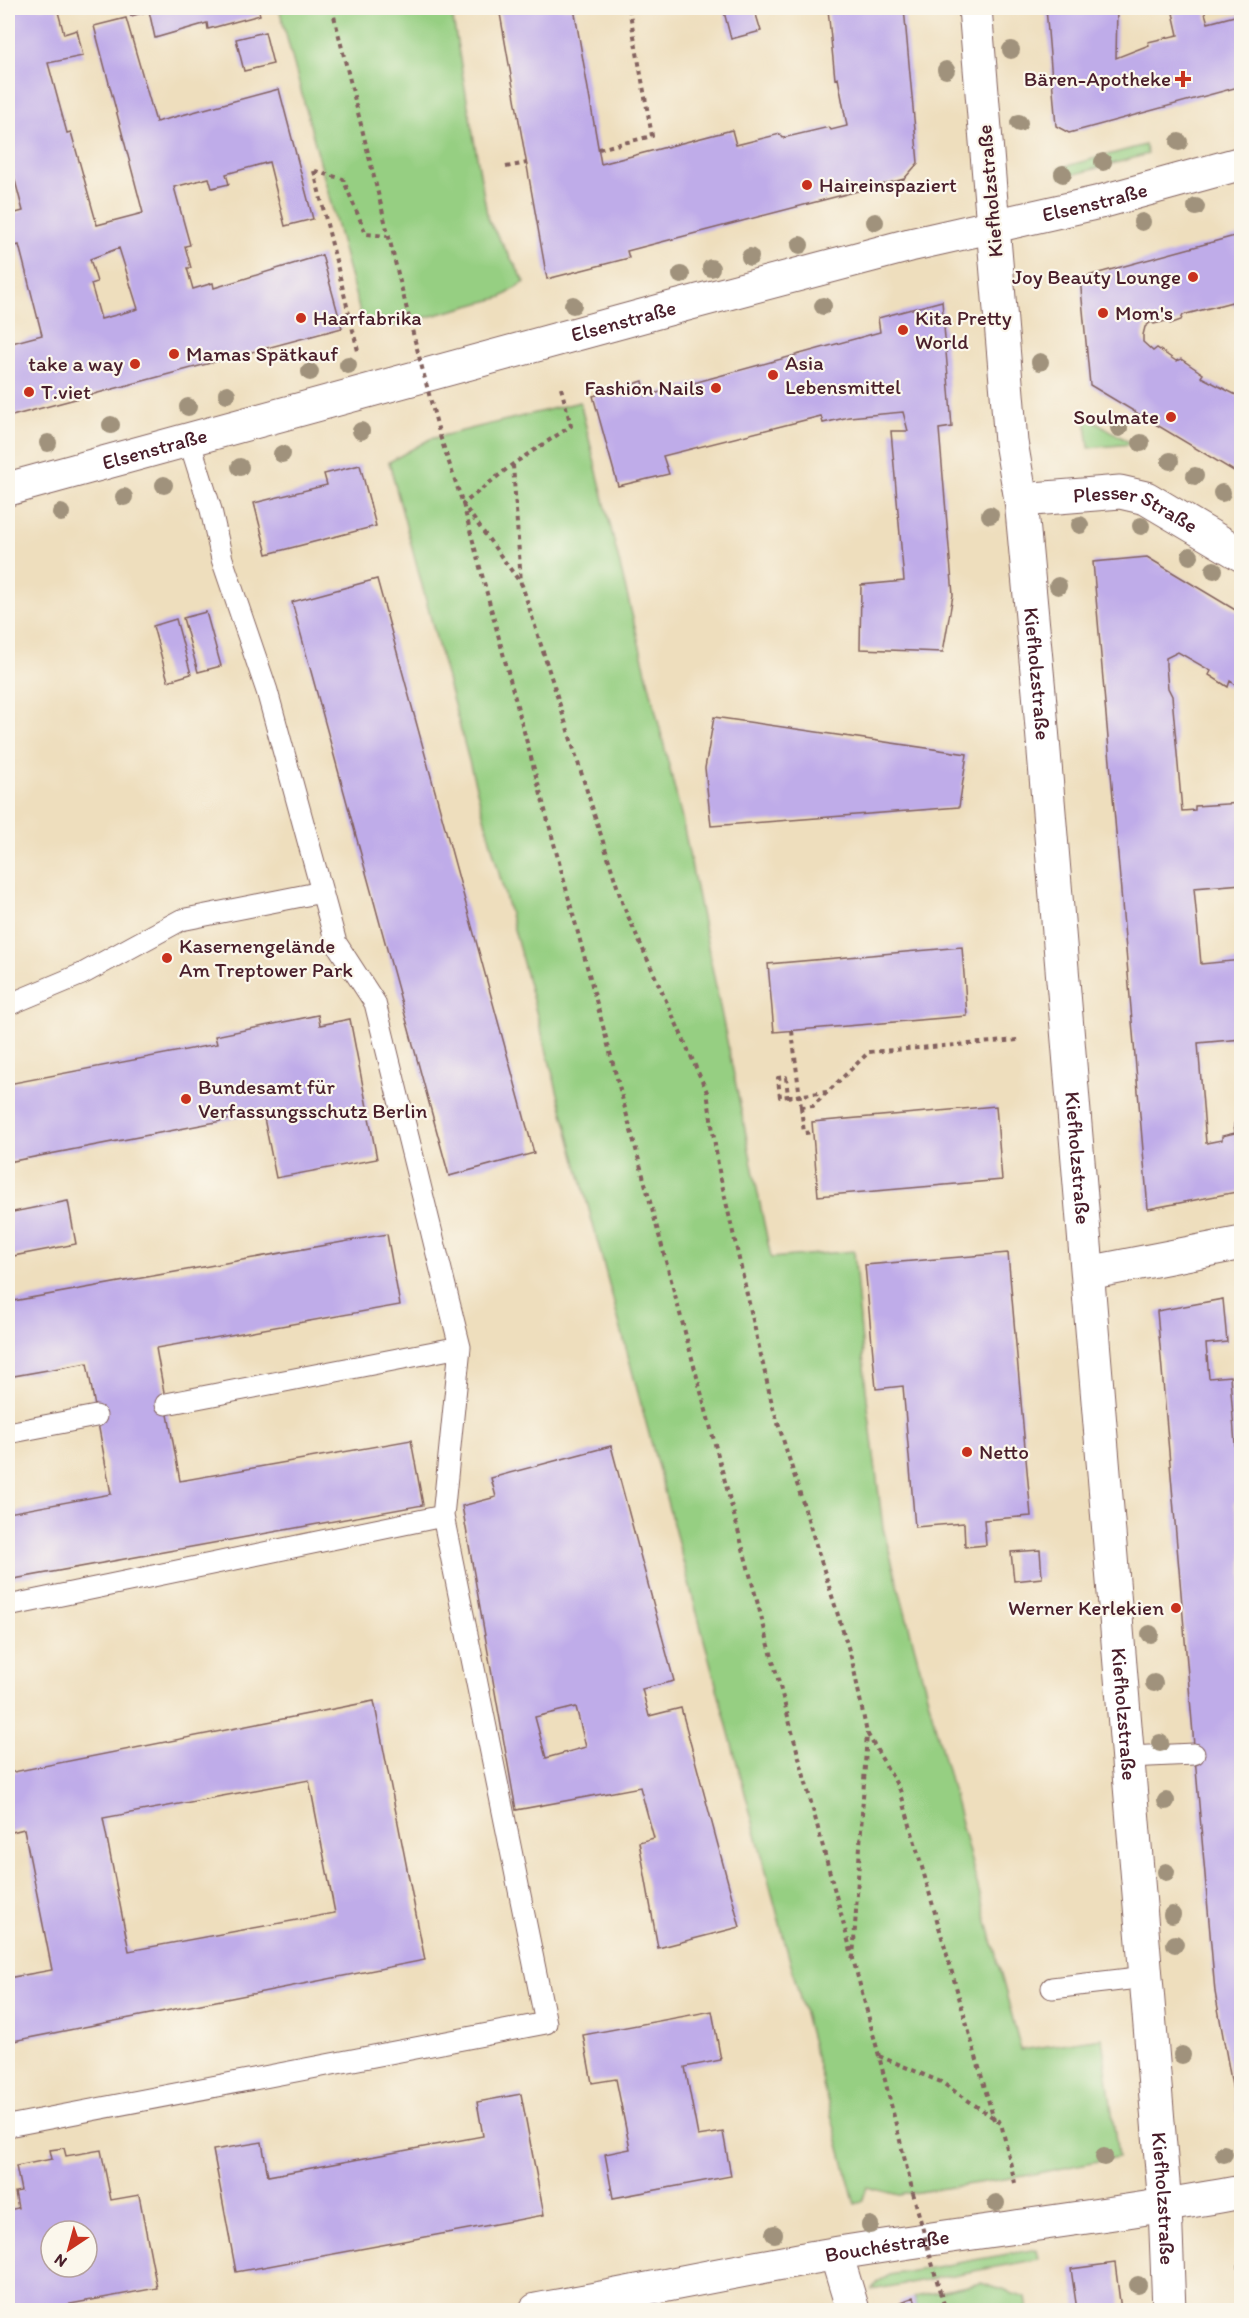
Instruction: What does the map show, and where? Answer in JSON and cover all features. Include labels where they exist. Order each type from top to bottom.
[{"type":"street","name":"Kiefholzstraße","points":[[975,8],[1011,442],[1021,500],[1088,1273],[1165,2206],[1169,2310]]},
{"type":"street","name":"Elsenstraße","points":[[8,489],[668,309],[993,226],[1100,202],[1242,163]]},
{"type":"street","name":"Plesser Straße","points":[[1021,500],[1120,492],[1146,498],[1242,555]]},
{"type":"street","points":[[1088,1273],[1242,1243]]},
{"type":"street","name":"Bouchéstraße","points":[[536,2310],[836,2254],[1040,2222],[1165,2206],[1242,2192]]},
{"type":"street","points":[[836,2254],[853,2310]]},
{"type":"lane","points":[[8,2126],[546,2023],[443,1516],[460,1347],[375,1003],[336,943],[267,691],[222,560],[211,510],[189,440]]},
{"type":"lane","points":[[8,1005],[82,974],[181,920],[322,892]]},
{"type":"lane","points":[[166,1404],[460,1347]]},
{"type":"lane","points":[[8,1433],[96,1416]]},
{"type":"lane","points":[[8,1606],[443,1516]]},
{"type":"lane","points":[[1128,1757],[1194,1754]]},
{"type":"lane","points":[[1052,1988],[1146,1977]]},
{"type":"path","points":[[332,8],[387,236],[440,436],[463,504],[946,2310]]},
{"type":"path","points":[[599,149],[652,136],[629,8]]},
{"type":"path","points":[[506,167],[527,163]]},
{"type":"path","points":[[358,351],[314,171],[343,179],[366,234],[387,236]]},
{"type":"path","points":[[463,504],[513,464],[571,426],[561,388]]},
{"type":"path","points":[[513,464],[522,585],[623,905],[707,1092],[719,1171],[772,1404],[852,1660],[867,1732],[853,1962]]},
{"type":"path","points":[[463,504],[522,585]]},
{"type":"path","points":[[792,1031],[804,1133],[813,1132]]},
{"type":"path","points":[[801,1107],[813,1106],[869,1052],[1018,1040]]},
{"type":"path","points":[[780,1097],[778,1078],[786,1077],[788,1096]]},
{"type":"path","points":[[780,1097],[827,1092]]},
{"type":"path","points":[[780,1097],[799,1095]]},
{"type":"path","points":[[867,1732],[900,1790],[994,2120]]},
{"type":"path","points":[[879,2056],[940,2082],[1001,2123],[1015,2183]]},
{"type":"green space","points":[[279,8],[451,8],[488,220],[525,282],[502,297],[394,326],[363,324]]},
{"type":"green space","points":[[1145,145],[1148,154],[1061,178],[1059,168]]},
{"type":"green space","points":[[580,402],[682,819],[771,1258],[854,1251],[866,1390],[883,1528],[1021,2050],[1102,2038],[1118,2157],[1024,2176],[899,2195],[867,2187],[862,2202],[855,2204],[389,462],[430,439]]},
{"type":"green space","points":[[1085,415],[1132,444],[1089,448]]},
{"type":"green space","points":[[1037,2249],[1039,2259],[872,2290],[879,2281],[890,2275]]},
{"type":"green space","points":[[981,2283],[1026,2298],[1028,2310],[918,2310],[914,2297]]},
{"type":"building","points":[[8,8],[57,8],[64,34],[77,30],[83,56],[48,63],[67,133],[71,132],[97,225],[143,213],[94,26],[126,18],[156,122],[279,89],[313,219],[285,226],[269,162],[226,174],[229,184],[212,188],[209,178],[174,187],[190,245],[185,246],[191,268],[187,268],[193,289],[213,283],[214,288],[322,255],[342,328],[8,417],[8,344],[42,335],[19,245],[8,248],[8,215],[23,211],[8,154]],"holes":[[[119,248],[138,309],[101,319],[91,284],[97,282],[90,259]]]},
{"type":"building","points":[[129,8],[258,8],[260,15],[208,29],[207,23],[155,38],[149,11],[131,16]]},
{"type":"building","points":[[499,8],[574,8],[601,164],[732,130],[736,145],[780,134],[783,138],[829,127],[831,130],[847,126],[838,78],[835,79],[828,9],[904,8],[918,163],[904,179],[627,251],[629,258],[547,279]]},
{"type":"building","points":[[723,8],[754,8],[761,31],[731,39]]},
{"type":"building","points":[[1046,8],[1117,8],[1116,58],[1149,45],[1148,42],[1178,35],[1173,13],[1193,8],[1208,8],[1204,10],[1208,23],[1242,14],[1242,86],[1069,133],[1056,126]]},
{"type":"building","points":[[265,32],[273,64],[244,71],[236,39]]},
{"type":"building","points":[[1242,234],[1242,304],[1233,307],[1232,302],[1183,315],[1181,320],[1170,324],[1166,321],[1154,324],[1151,322],[1145,327],[1143,342],[1153,351],[1157,348],[1176,361],[1181,359],[1203,374],[1201,377],[1242,398],[1242,476],[1090,385],[1080,278]]},
{"type":"building","points":[[942,301],[952,427],[939,429],[953,595],[943,652],[860,649],[861,585],[904,581],[891,431],[908,431],[903,412],[849,417],[823,423],[821,416],[663,456],[669,474],[618,486],[593,396],[643,381],[646,396],[880,332],[878,318]]},
{"type":"building","points":[[360,465],[376,526],[267,554],[254,503],[327,485],[324,474]]},
{"type":"building","points":[[1147,557],[1242,614],[1242,689],[1230,681],[1228,687],[1209,675],[1211,671],[1178,652],[1166,658],[1166,666],[1168,688],[1172,696],[1182,811],[1195,810],[1195,806],[1242,803],[1242,884],[1194,888],[1201,964],[1242,960],[1242,1039],[1198,1043],[1206,1143],[1222,1140],[1222,1136],[1235,1133],[1234,1124],[1242,1123],[1242,1191],[1148,1209],[1093,562]]},
{"type":"building","points":[[377,579],[534,1153],[449,1176],[292,602]]},
{"type":"building","points":[[206,612],[221,666],[198,672],[183,618]]},
{"type":"building","points":[[176,619],[191,674],[168,681],[153,626]]},
{"type":"building","points":[[714,717],[967,754],[959,807],[711,826],[705,768]]},
{"type":"building","points":[[962,947],[967,1016],[774,1032],[768,964]]},
{"type":"building","name":"Bundesamt für Verfassungsschutz Berlin","points":[[318,1015],[320,1025],[350,1019],[377,1159],[276,1178],[263,1113],[8,1162],[8,1084],[217,1044],[215,1036]]},
{"type":"building","points":[[996,1106],[1002,1180],[818,1196],[812,1122]]},
{"type":"building","points":[[68,1201],[76,1244],[8,1257],[8,1213]]},
{"type":"building","points":[[387,1234],[400,1305],[156,1348],[180,1481],[411,1440],[423,1505],[8,1580],[8,1513],[111,1494],[87,1363],[8,1377],[8,1302]]},
{"type":"building","name":"Netto","points":[[1008,1253],[1031,1516],[984,1520],[986,1545],[965,1547],[964,1523],[915,1527],[903,1386],[876,1389],[865,1265]]},
{"type":"building","points":[[1223,1299],[1227,1342],[1206,1344],[1209,1378],[1230,1376],[1235,1445],[1242,1476],[1242,1500],[1234,1502],[1242,1540],[1242,2112],[1237,2113],[1215,1992],[1157,1311]]},
{"type":"building","points":[[611,1446],[674,1681],[642,1689],[649,1716],[681,1708],[740,1927],[658,1948],[639,1842],[654,1838],[640,1787],[516,1810],[462,1506],[496,1497],[491,1478]],"holes":[[[576,1707],[586,1747],[546,1758],[535,1717]]]},
{"type":"building","points":[[1040,1550],[1042,1578],[1014,1581],[1011,1552]]},
{"type":"building","points":[[374,1701],[425,1960],[8,2042],[8,1978],[52,1970],[24,1829],[8,1833],[8,1773]],"holes":[[[309,1780],[335,1913],[129,1951],[103,1818]]]},
{"type":"building","points":[[712,2011],[721,2060],[685,2067],[698,2136],[723,2132],[731,2176],[613,2198],[605,2154],[630,2149],[616,2079],[592,2083],[583,2035]]},
{"type":"building","points":[[521,2094],[544,2215],[236,2272],[213,2150],[262,2142],[268,2176],[483,2136],[477,2102]]},
{"type":"building","points":[[64,2148],[66,2156],[101,2150],[111,2200],[139,2195],[157,2288],[38,2310],[8,2310],[8,2210],[18,2208],[15,2192],[21,2191],[16,2166],[52,2159],[50,2150]]},
{"type":"building","points":[[1242,2260],[1242,2290],[1240,2290],[1238,2265]]},
{"type":"building","points":[[1115,2263],[1121,2310],[1077,2310],[1071,2269]]},
{"type":"building","points":[[914,2297],[918,2310],[901,2310],[899,2303]]},
{"type":"place","name":"Bären-Apotheke","points":[[1183,79]]},
{"type":"place","name":"Haireinspaziert","points":[[807,185]]},
{"type":"place","name":"Joy Beauty Lounge","points":[[1193,277]]},
{"type":"place","name":"Mom's","points":[[1103,313]]},
{"type":"place","name":"Haarfabrika","points":[[301,318]]},
{"type":"place","name":"Kita Pretty World","points":[[903,330]]},
{"type":"place","name":"Mamas Spätkauf","points":[[174,354]]},
{"type":"place","name":"take a way","points":[[135,364]]},
{"type":"place","name":"Asia Lebensmittel","points":[[773,375]]},
{"type":"place","name":"Fashion Nails","points":[[716,388]]},
{"type":"place","name":"T.viet","points":[[29,392]]},
{"type":"place","name":"Soulmate","points":[[1171,417]]},
{"type":"place","name":"Kasernengelände Am Treptower Park","points":[[167,958]]},
{"type":"place","name":"Bundesamt für Verfassungsschutz Berlin","points":[[186,1099]]},
{"type":"place","name":"Netto","points":[[967,1452]]},
{"type":"place","name":"Werner Kerlekien","points":[[1176,1608]]}]
